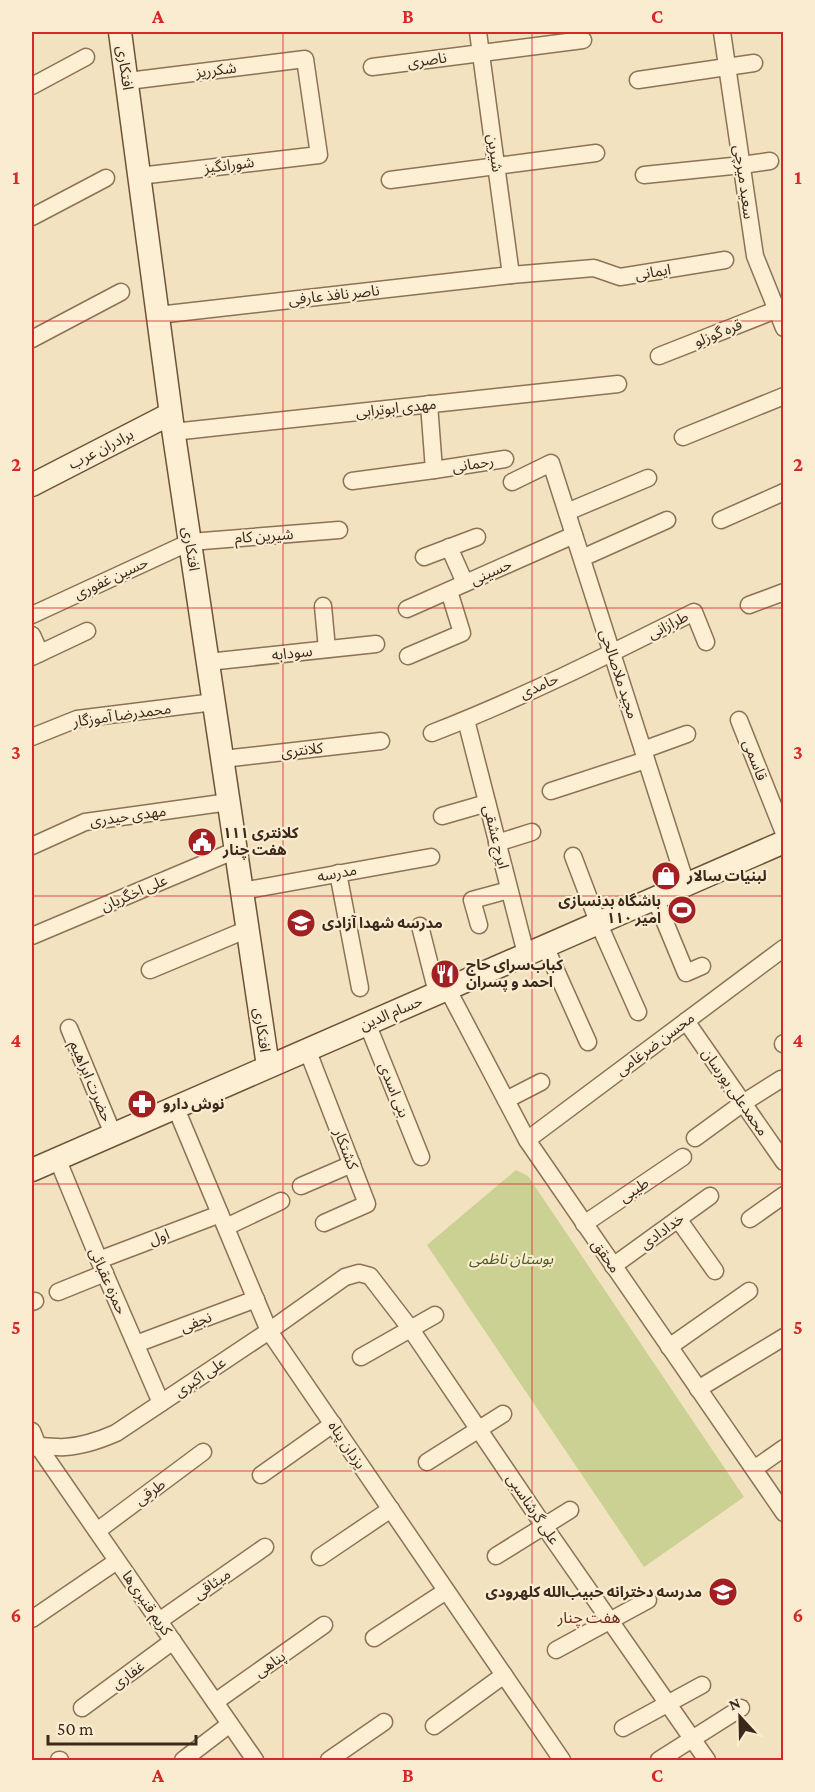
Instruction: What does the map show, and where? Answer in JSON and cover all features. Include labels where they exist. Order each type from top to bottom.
[{"type":"street","name":"افتکاری","points":[[120,32],[172,423],[268,1066]]},
{"type":"street","name":"شیرین","points":[[478,32],[511,275]]},
{"type":"street","name":"سعید میرچی","points":[[722,32],[755,256],[777,302],[783,328]]},
{"type":"street","name":"ناصری","points":[[372,67],[583,40]]},
{"type":"street","points":[[32,86],[86,57]]},
{"type":"street","name":"شکرریز","points":[[128,81],[305,58],[318,155]]},
{"type":"street","points":[[638,80],[754,63]]},
{"type":"street","points":[[390,180],[596,153]]},
{"type":"street","name":"شورانگیز","points":[[139,176],[318,155]]},
{"type":"street","points":[[644,175],[770,160]]},
{"type":"street","points":[[32,217],[106,178]]},
{"type":"street","name":"ایمانی","points":[[511,275],[594,268],[620,277],[725,260]]},
{"type":"street","name":"ناصر نافذ عارفی","points":[[158,315],[511,275]]},
{"type":"street","points":[[32,339],[121,292]]},
{"type":"street","name":"قره گوزلو","points":[[659,356],[777,302]]},
{"type":"street","name":"مهدی ابوترابی","points":[[172,423],[429,404],[618,384]]},
{"type":"street","points":[[682,437],[783,396]]},
{"type":"street","name":"رحمانی","points":[[429,404],[434,470],[505,459]]},
{"type":"street","name":"برادران عرب","points":[[32,484],[172,423]]},
{"type":"street","name":"رحمانی","points":[[512,482],[551,463]]},
{"type":"street","name":"مجید ملاصالحی","points":[[551,463],[686,884]]},
{"type":"street","points":[[352,481],[434,470]]},
{"type":"street","points":[[567,512],[648,478]]},
{"type":"street","points":[[721,520],[783,492]]},
{"type":"street","points":[[582,558],[667,520]]},
{"type":"street","name":"شیرین کام","points":[[190,542],[339,530]]},
{"type":"street","name":"حسینی","points":[[407,609],[574,535]]},
{"type":"street","points":[[424,557],[477,537]]},
{"type":"street","name":"حسین غفوری","points":[[32,615],[190,542]]},
{"type":"street","points":[[449,547],[465,583]]},
{"type":"street","points":[[408,656],[462,633],[449,591]]},
{"type":"street","points":[[749,605],[783,592]]},
{"type":"street","points":[[323,606],[327,649]]},
{"type":"street","name":"طرازانی","points":[[612,653],[694,612],[706,642]]},
{"type":"street","points":[[32,635],[36,655],[87,631]]},
{"type":"street","name":"سودابه","points":[[208,662],[376,644]]},
{"type":"street","name":"حامدی","points":[[432,733],[466,720],[612,653]]},
{"type":"street","name":"محمدرضا آموزگار","points":[[32,737],[77,719],[214,702]]},
{"type":"street","name":"ایرج عشقی","points":[[466,720],[509,890],[535,950],[588,1042]]},
{"type":"street","name":"قاسمی","points":[[739,720],[783,833]]},
{"type":"street","points":[[551,791],[645,755],[687,734]]},
{"type":"street","name":"کلانتری","points":[[223,759],[381,741]]},
{"type":"street","name":"مهدی حیدری","points":[[32,846],[85,822],[229,802]]},
{"type":"street","points":[[442,816],[487,803]]},
{"type":"street","points":[[497,843],[532,832]]},
{"type":"street","name":"حسام الدین","points":[[32,1170],[174,1106],[783,842]]},
{"type":"street","name":"علی اخگریان","points":[[32,936],[236,850]]},
{"type":"street","points":[[573,856],[598,922],[638,1012]]},
{"type":"street","name":"مدرسه","points":[[242,891],[431,858]]},
{"type":"street","points":[[338,873],[360,988]]},
{"type":"street","points":[[479,926],[472,900],[509,890]]},
{"type":"street","points":[[655,898],[686,973],[702,966]]},
{"type":"street","name":"محقق","points":[[420,926],[442,991],[506,1100],[526,1140],[783,1513]]},
{"type":"street","points":[[150,970],[248,929]]},
{"type":"street","name":"محسن ضرغامی","points":[[526,1140],[783,948]]},
{"type":"street","name":"محمدعلی پورسان","points":[[686,1022],[783,1162]]},
{"type":"street","name":"بنی اسدی","points":[[367,1023],[421,1157]]},
{"type":"street","name":"حضرت ابراهیم","points":[[69,1028],[113,1134]]},
{"type":"street","name":"کشتکار","points":[[307,1049],[352,1164],[370,1189],[368,1204],[324,1223]]},
{"type":"street","points":[[695,1138],[743,1103],[781,1080]]},
{"type":"street","points":[[506,1100],[541,1082]]},
{"type":"street","name":"یزدان پناه","points":[[174,1106],[269,1330],[504,1675],[559,1760]]},
{"type":"street","name":"طیبی","points":[[584,1224],[683,1157]]},
{"type":"street","name":"حمزه عقبائی","points":[[57,1158],[161,1403]]},
{"type":"street","points":[[301,1186],[352,1164]]},
{"type":"street","points":[[750,1219],[783,1195]]},
{"type":"street","name":"خدادادی","points":[[613,1266],[710,1196]]},
{"type":"street","name":"اول","points":[[58,1292],[102,1267],[281,1201]]},
{"type":"street","points":[[678,1220],[715,1271]]},
{"type":"street","name":"علی گرشاسبی","points":[[349,1274],[365,1274],[374,1280],[410,1328],[707,1761]]},
{"type":"street","name":"علی اکبری","points":[[34,1442],[64,1448],[97,1442],[134,1422],[349,1274]]},
{"type":"street","points":[[669,1347],[749,1291]]},
{"type":"street","name":"نجفی","points":[[136,1344],[256,1299]]},
{"type":"street","points":[[361,1357],[435,1314]]},
{"type":"street","points":[[698,1389],[783,1337]]},
{"type":"street","points":[[427,1462],[503,1414]]},
{"type":"street","points":[[261,1475],[333,1424]]},
{"type":"street","name":"کریم قنبری‌ها","points":[[34,1442],[255,1761]]},
{"type":"street","points":[[754,1469],[783,1449]]},
{"type":"street","name":"طرقی","points":[[97,1531],[203,1452]]},
{"type":"street","points":[[320,1557],[391,1509]]},
{"type":"street","points":[[496,1556],[570,1510]]},
{"type":"street","name":"میثاقی","points":[[159,1621],[266,1547]]},
{"type":"street","points":[[32,1619],[117,1561]]},
{"type":"street","points":[[374,1638],[446,1591]]},
{"type":"street","points":[[556,1650],[648,1600]]},
{"type":"street","name":"پناهی","points":[[215,1702],[324,1625]]},
{"type":"street","name":"غفاری","points":[[82,1708],[173,1641]]},
{"type":"street","points":[[434,1726],[504,1675]]},
{"type":"street","points":[[623,1728],[702,1685]]},
{"type":"street","points":[[659,1761],[741,1708]]},
{"type":"street","points":[[329,1761],[384,1722]]},
{"type":"street","points":[[183,1761],[230,1724]]},
{"type":"green space","name":"بوستان ناظمی","points":[[516,1170],[528,1176],[744,1497],[644,1567],[427,1245]]},
{"type":"place","name":"کلانتری ۱۱۱ هفت چنار","points":[[202,842]]},
{"type":"place","name":"لبنیات سالار","points":[[666,876]]},
{"type":"place","name":"باشگاه بدنسازی امیر ۱۱۰","points":[[682,910]]},
{"type":"place","name":"مدرسه شهدا آزادی","points":[[301,923]]},
{"type":"place","name":"کباب‌سرای حاج احمد و پسران","points":[[445,974]]},
{"type":"place","name":"نوش دارو","points":[[142,1104]]},
{"type":"place","name":"مدرسه دخترانه حبیب‌الله کلهرودی","points":[[723,1592]]},
{"type":"district","name":"هفت چنار","points":[[589,1617]]}]
